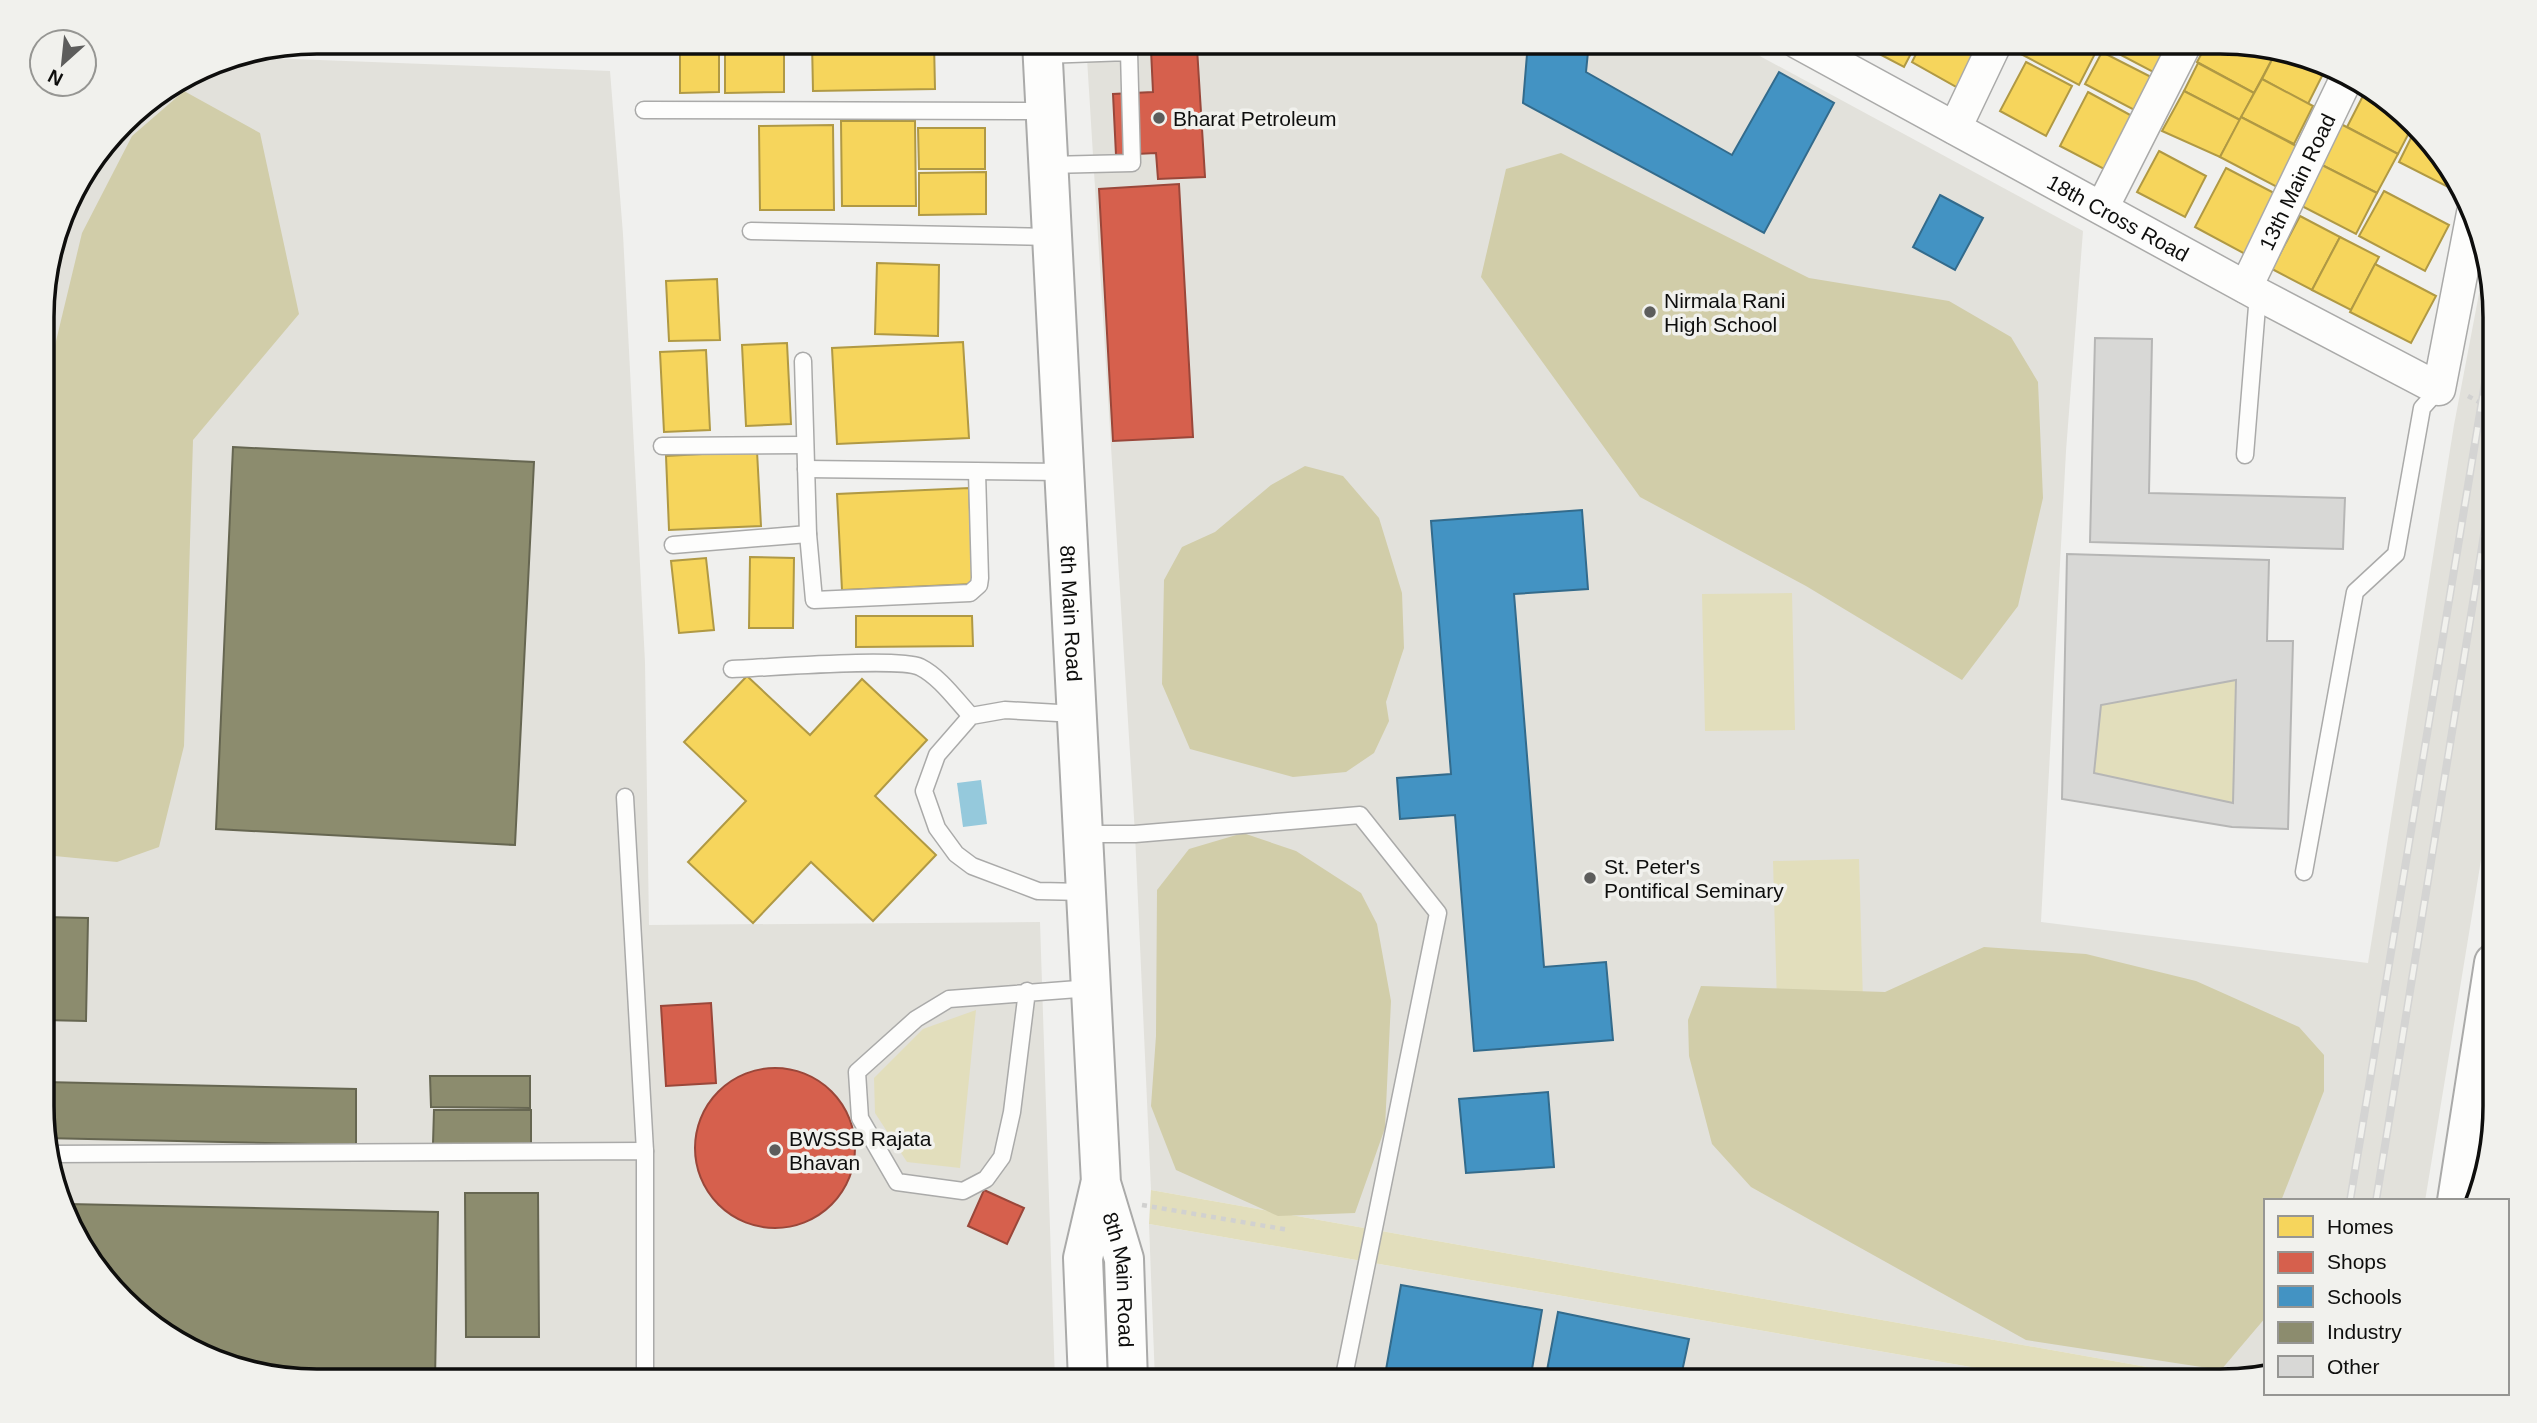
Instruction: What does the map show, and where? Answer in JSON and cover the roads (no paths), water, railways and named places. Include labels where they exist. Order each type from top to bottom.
[{"type":"main road","name":"8th Main Road","points":[[1042,54],[1101,1183],[1124,1259],[1128,1369]]},
{"type":"main road","points":[[2457,1199],[2483,1043]]},
{"type":"main road","name":"8th Main Road","points":[[1088,1369],[1083,1258],[1101,1183]]},
{"type":"street","name":"18th Cross Road","points":[[1839,54],[1955,128],[2252,290],[2439,388]]},
{"type":"street","points":[[1955,128],[1990,54]]},
{"type":"street","points":[[2102,208],[2180,54]]},
{"type":"street","name":"13th Main Road","points":[[2252,290],[2344,85]]},
{"type":"street","points":[[2439,388],[2469,233]]},
{"type":"lane","points":[[1048,166],[1132,163],[1129,54]]},
{"type":"lane","points":[[644,110],[1045,111]]},
{"type":"lane","points":[[751,230],[1052,237]]},
{"type":"lane","points":[[2245,455],[2252,290]]},
{"type":"lane","points":[[803,361],[808,534],[814,600],[970,593],[979,585],[980,578],[977,472]]},
{"type":"lane","points":[[2304,872],[2355,592],[2396,554],[2422,408],[2439,388]]},
{"type":"lane","points":[[662,446],[805,445]]},
{"type":"lane","points":[[806,469],[1064,472]]},
{"type":"lane","points":[[673,545],[808,534]]},
{"type":"lane","points":[[732,669],[891,663],[919,666],[939,682],[971,716]]},
{"type":"lane","points":[[1076,714],[1005,710],[971,716],[937,755],[924,791],[937,828],[956,853],[972,866],[1038,891],[1085,892]]},
{"type":"lane","points":[[625,797],[645,1150],[645,1369]]},
{"type":"lane","points":[[1084,834],[1135,834],[1360,815],[1438,913],[1345,1369]]},
{"type":"lane","points":[[1027,991],[1013,1112],[1002,1157],[986,1179],[963,1191],[897,1182],[860,1118],[857,1072],[916,1019],[949,999],[1027,991],[1091,988]]},
{"type":"lane","points":[[58,1154],[645,1150]]},
{"type":"water","points":[[981,780],[987,824],[963,827],[957,783]]},
{"type":"railway","points":[[2350,1199],[2483,395]]},
{"type":"railway","points":[[2376,1199],[2483,541]]},
{"type":"place","name":"Bharat Petroleum","points":[[1159,118]]},
{"type":"place","name":"Nirmala Rani High School","points":[[1650,312]]},
{"type":"place","name":"St. Peter's Pontifical Seminary","points":[[1590,878]]},
{"type":"place","name":"BWSSB Rajata Bhavan","points":[[775,1150]]}]
